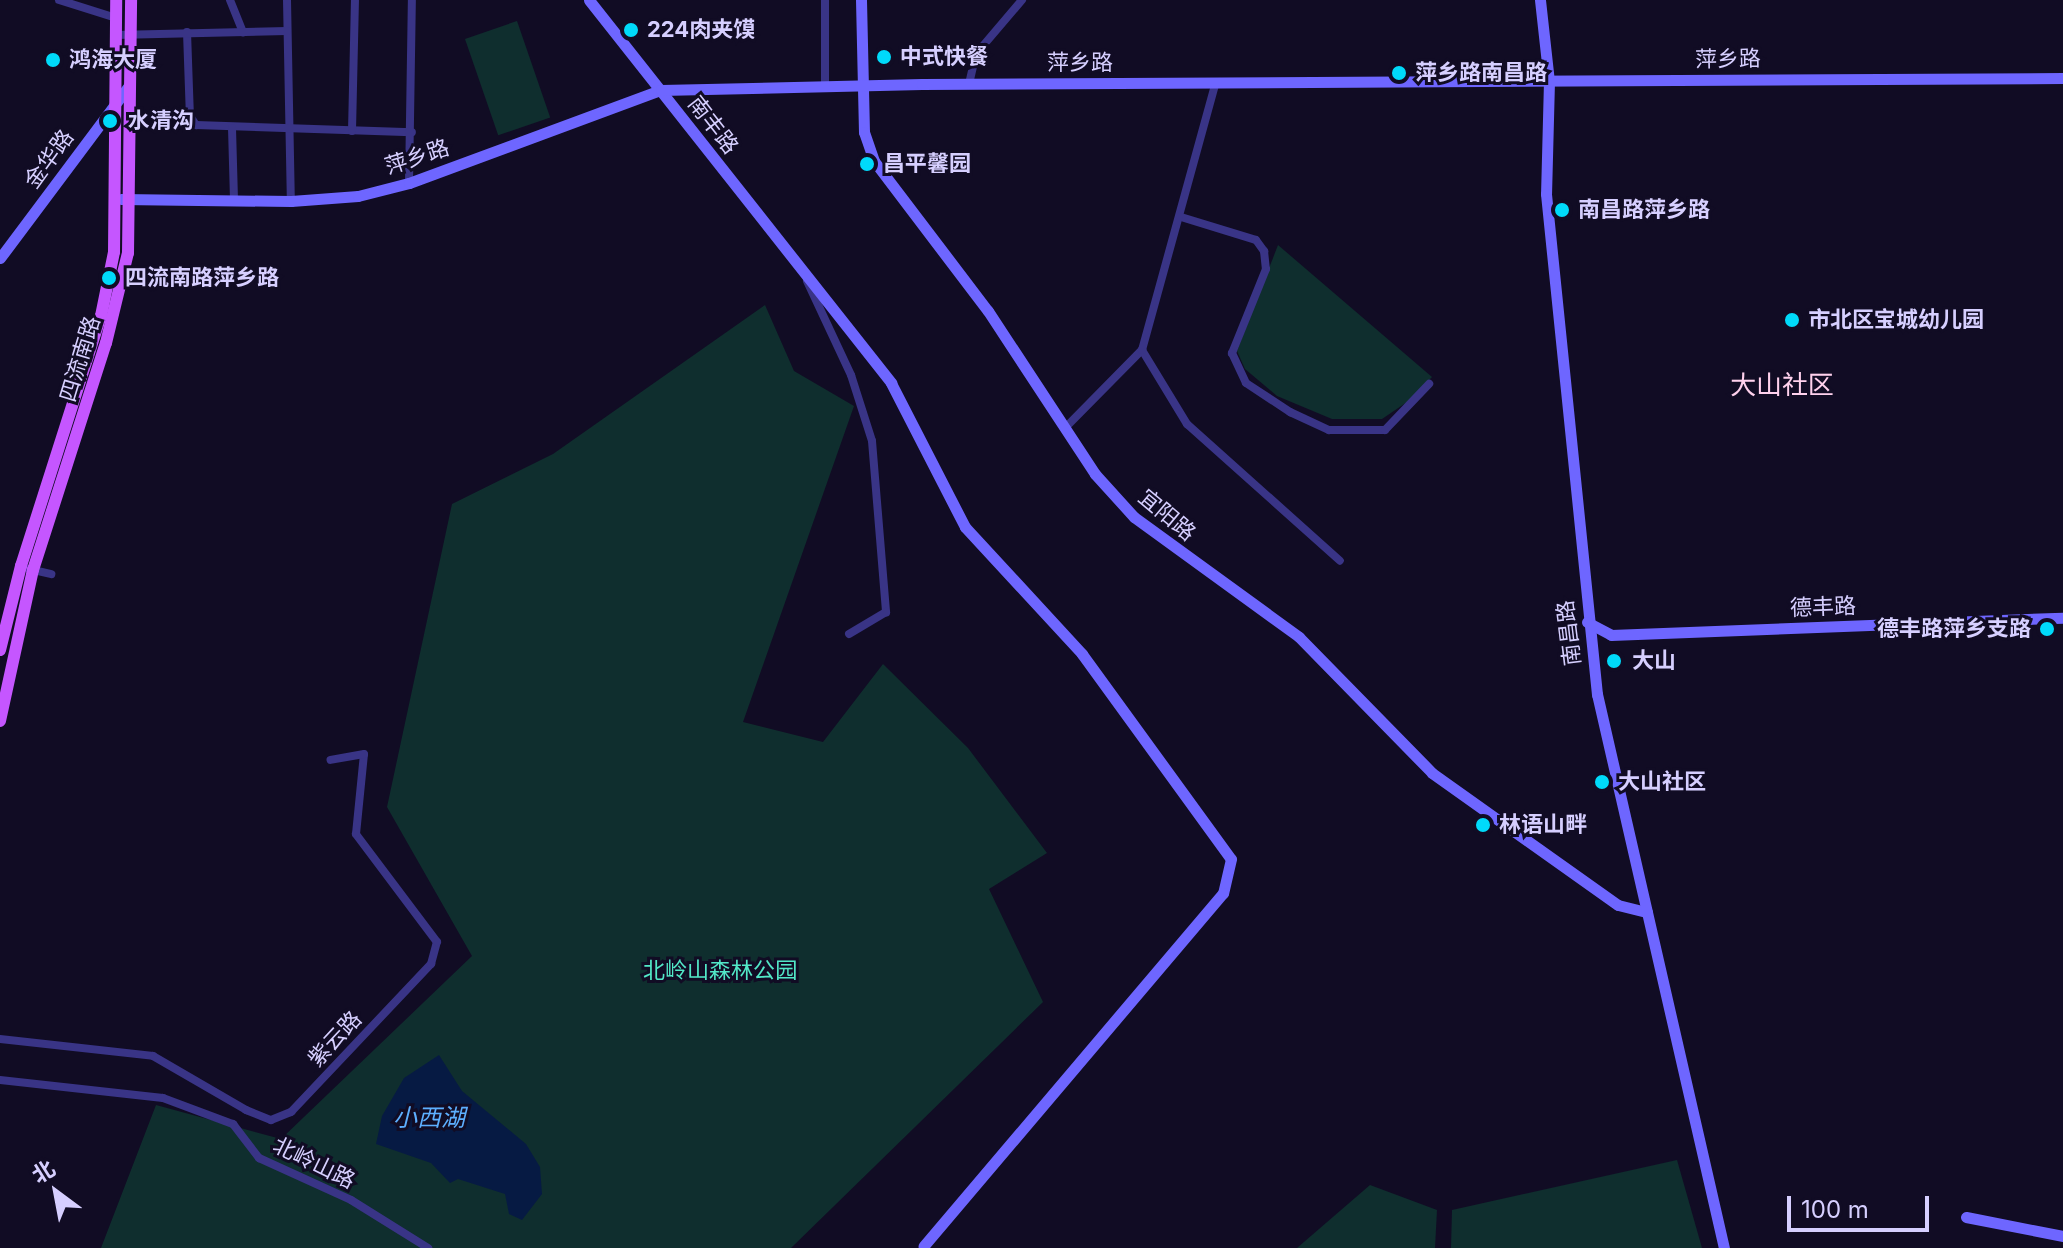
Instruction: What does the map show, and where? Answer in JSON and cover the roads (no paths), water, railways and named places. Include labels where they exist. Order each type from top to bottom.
[{"type":"main road","name":"四流南路","points":[[0,649],[115,313],[128,253],[116,102],[116,0]]},
{"type":"main road","name":"四流南路","points":[[123,199],[131,0]]},
{"type":"main road","name":"南丰路","points":[[589,0],[891,383],[965,527],[1082,654],[1231,859],[1223,893],[924,1246]]},
{"type":"main road","name":"宜阳路","points":[[861,0],[864,132],[874,161],[988,311],[1095,474],[1134,517],[1299,637],[1432,773],[1618,905],[1647,912]]},
{"type":"main road","name":"南昌路","points":[[1540,0],[1549,81],[1546,194],[1587,622],[1613,778],[1724,1248]]},
{"type":"main road","name":"萍乡路","points":[[123,199],[291,201],[358,196],[409,183],[661,90],[862,84],[2063,78]]},
{"type":"main road","name":"金华路","points":[[0,258],[130,84]]},
{"type":"main road","name":"四流南路","points":[[1,706],[27,568]]},
{"type":"main road","name":"德丰路","points":[[1587,622],[1611,635],[2063,618]]},
{"type":"main road","points":[[1966,1217],[2063,1236]]},
{"type":"street","points":[[59,0],[116,18]]},
{"type":"street","points":[[230,0],[243,32]]},
{"type":"street","points":[[287,0],[292,129],[291,201]]},
{"type":"street","points":[[352,131],[355,0]]},
{"type":"street","points":[[409,183],[412,0]]},
{"type":"street","points":[[825,0],[825,85]]},
{"type":"street","points":[[969,84],[976,54],[1022,0]]},
{"type":"street","points":[[116,35],[287,31]]},
{"type":"street","points":[[187,32],[190,116],[196,125],[412,132]]},
{"type":"street","points":[[1065,428],[1142,350],[1216,82]]},
{"type":"street","points":[[232,128],[234,201]]},
{"type":"street","points":[[1181,217],[1256,240],[1264,251],[1266,269],[1232,353],[1246,383],[1329,430],[1367,433],[1400,419],[1429,384]]},
{"type":"street","points":[[804,275],[851,375],[872,441],[886,612],[849,634]]},
{"type":"street","points":[[1142,350],[1187,424],[1340,561]]},
{"type":"street","points":[[27,568],[51,574]]},
{"type":"street","name":"紫云路","points":[[0,1039],[153,1056],[246,1110],[271,1120],[291,1112],[431,964],[437,942],[356,834],[364,754],[331,760]]},
{"type":"street","name":"北岭山路","points":[[0,1080],[163,1098],[233,1124],[259,1158],[351,1200],[428,1248]]},
{"type":"water","name":"小西湖","points":[[439,1055],[462,1091],[526,1144],[540,1167],[542,1194],[522,1220],[509,1214],[505,1194],[458,1179],[450,1183],[431,1163],[376,1144],[382,1116],[404,1078]]},
{"type":"place","name":"224肉夹馍","points":[[631,30]]},
{"type":"place","name":"中式快餐","points":[[884,57]]},
{"type":"place","name":"鸿海大厦","points":[[53,60]]},
{"type":"place","name":"萍乡路南昌路","points":[[1399,73]]},
{"type":"place","name":"水清沟","points":[[110,121]]},
{"type":"place","name":"昌平馨园","points":[[867,164]]},
{"type":"place","name":"南昌路萍乡路","points":[[1562,210]]},
{"type":"place","name":"四流南路萍乡路","points":[[109,278]]},
{"type":"place","name":"市北区宝城幼儿园","points":[[1792,320]]},
{"type":"place","name":"德丰路萍乡支路","points":[[2047,629]]},
{"type":"place","name":"大山","points":[[1614,661]]},
{"type":"place","name":"大山社区","points":[[1602,782]]},
{"type":"place","name":"林语山畔","points":[[1483,825]]},
{"type":"district","name":"大山社区","points":[[1782,385]]},
{"type":"park label","name":"北岭山森林公园","points":[[720,971]]}]
